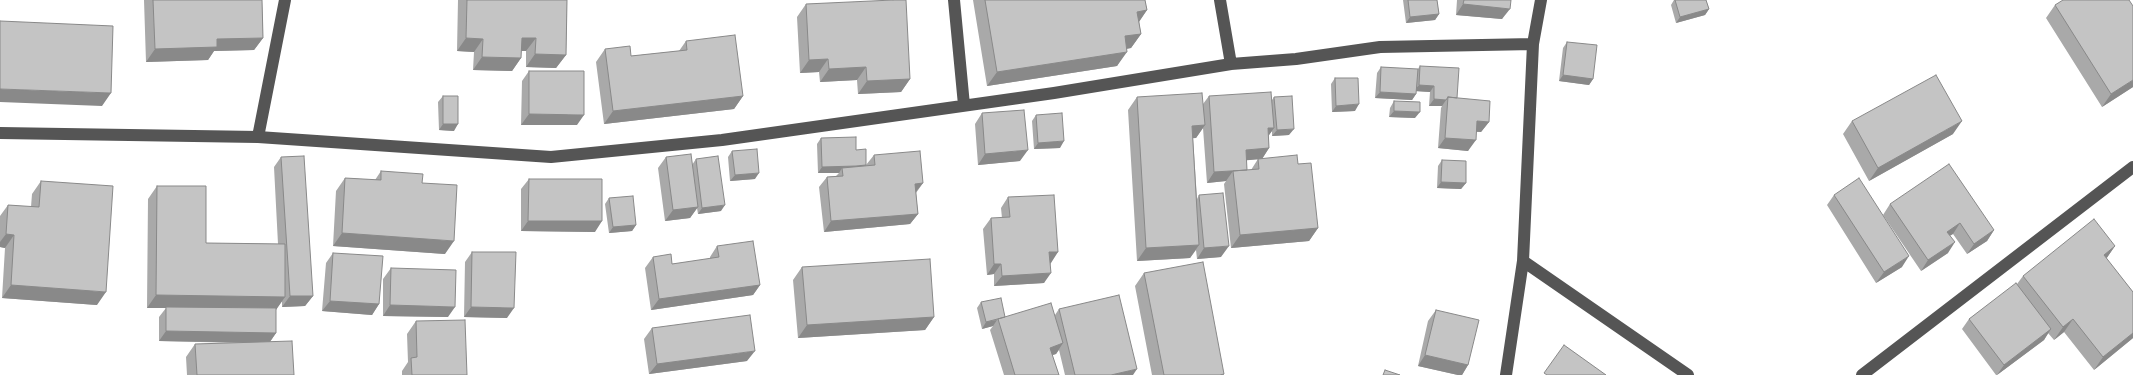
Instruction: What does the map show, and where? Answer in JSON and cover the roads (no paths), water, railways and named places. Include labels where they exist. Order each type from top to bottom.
[{"type":"street","points":[[258,137],[285,0]]},
{"type":"street","points":[[954,0],[964,105]]},
{"type":"street","points":[[1220,0],[1231,64]]},
{"type":"street","points":[[1506,375],[1523,261],[1533,44],[1541,0]]},
{"type":"street","points":[[0,133],[258,137],[552,157],[722,140],[1054,93],[1231,64],[1296,59],[1380,47],[1533,44]]},
{"type":"street","points":[[1862,375],[2133,167]]},
{"type":"street","points":[[1523,261],[1688,375]]}]
